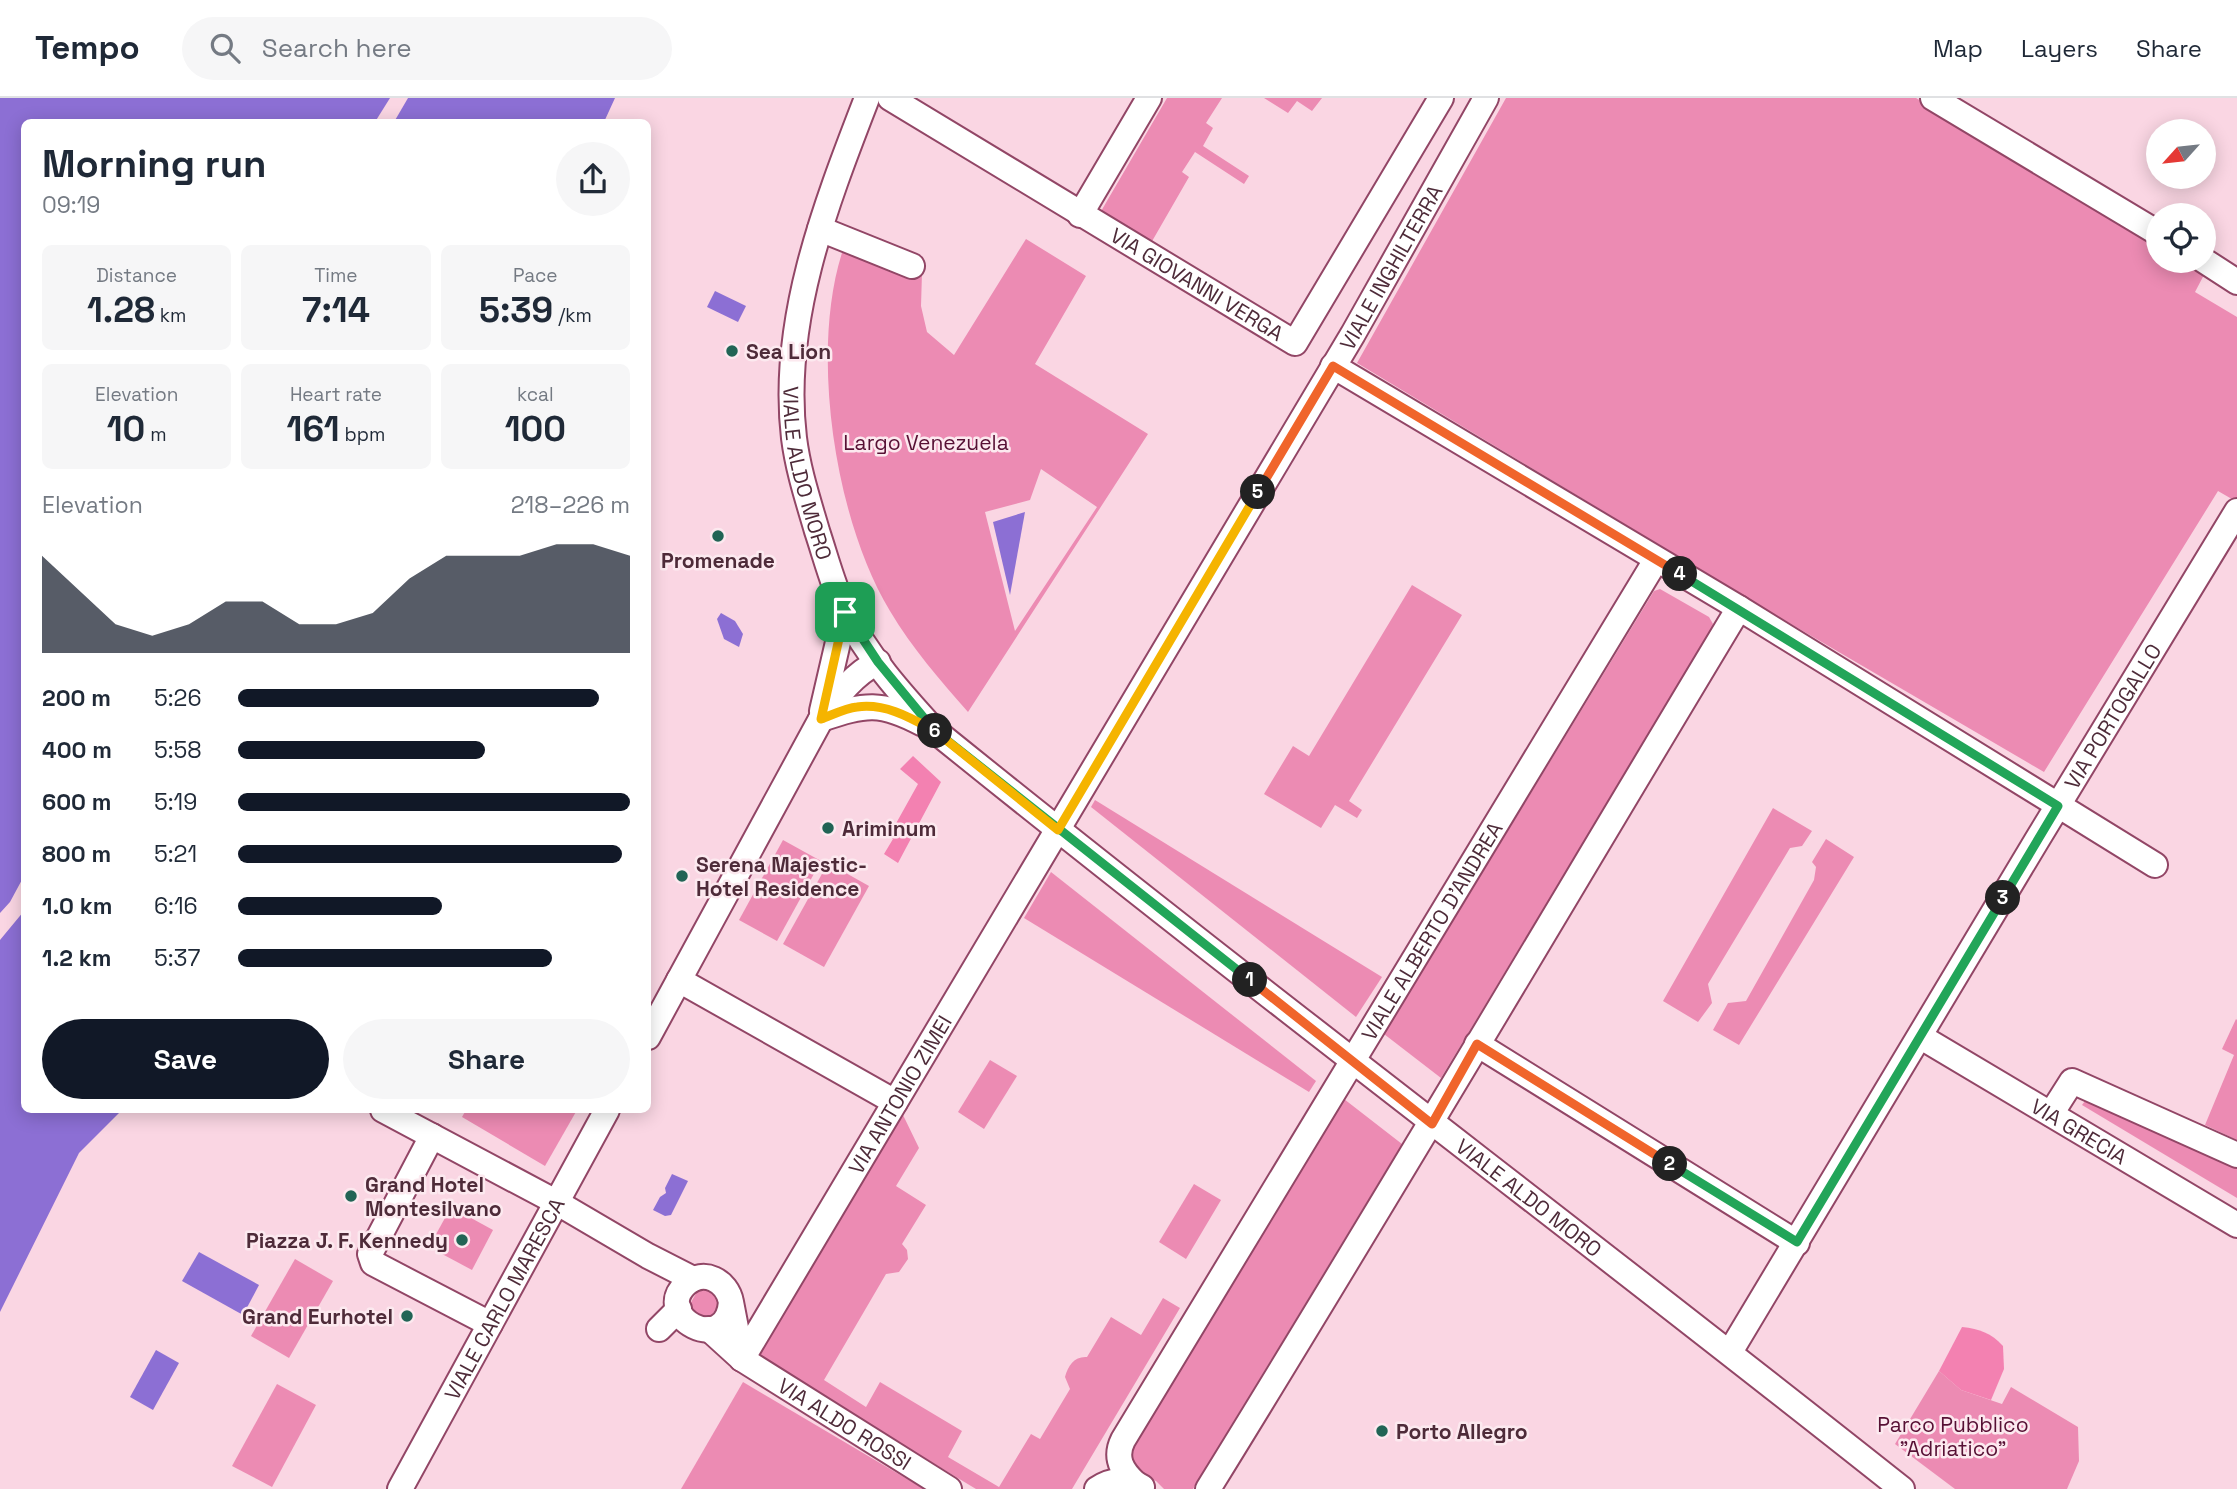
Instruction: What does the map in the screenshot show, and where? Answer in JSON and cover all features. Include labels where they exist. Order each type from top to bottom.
[{"type":"street","name":"VIALE ALDO MORO","points":[[867,98],[820,229],[800,312],[792,400],[794,436],[805,492],[830,573],[845,612],[878,662],[934,730],[1432,1124],[1730,1352],[1902,1489]]},
{"type":"street","name":"VIA GIOVANNI VERGA","points":[[890,98],[1296,343],[1441,98]]},
{"type":"street","points":[[1080,215],[1149,98]]},
{"type":"street","name":"VIALE INGHILTERRA","points":[[1058,830],[1333,366],[1486,98]]},
{"type":"street","points":[[1933,98],[2146,226]]},
{"type":"street","points":[[820,229],[912,266]]},
{"type":"street","points":[[2216,268],[2237,282]]},
{"type":"street","points":[[1333,366],[1739,608],[2155,865]]},
{"type":"street","name":"VIA PORTOGALLO","points":[[1730,1352],[2237,511]]},
{"type":"street","name":"VIALE ALBERTO D'ANDREA","points":[[1140,1486],[1121,1466],[1120,1445],[1657,560]]},
{"type":"street","points":[[1208,1489],[1432,1124],[1477,1044],[1739,608]]},
{"type":"street","points":[[821,719],[845,612]]},
{"type":"street","points":[[651,1031],[821,719],[863,669],[878,662]]},
{"type":"street","points":[[821,719],[857,707],[877,708],[898,712],[934,730]]},
{"type":"street","name":"VIA ANTONIO ZIMEI","points":[[742,1359],[1058,830]]},
{"type":"street","points":[[679,980],[895,1102]]},
{"type":"street","name":"VIA GRECIA","points":[[1921,1037],[2237,1225]]},
{"type":"street","points":[[1477,1044],[1797,1242]]},
{"type":"street","points":[[2051,1114],[2072,1081],[2237,1155]]},
{"type":"street","points":[[389,1113],[693,1279]]},
{"type":"street","name":"VIALE CARLO MARESCA","points":[[400,1489],[605,1113]]},
{"type":"street","points":[[432,1136],[370,1254],[373,1263],[490,1324]]},
{"type":"street","points":[[648,1256],[666,1276],[687,1323],[694,1327],[709,1329],[723,1323],[731,1302]]},
{"type":"street","points":[[659,1329],[678,1305],[682,1288],[693,1279],[710,1277],[718,1281],[729,1294],[742,1359]]},
{"type":"street","name":"VIA ALDO ROSSI","points":[[709,1329],[742,1359],[949,1489]]},
{"type":"street","points":[[1097,1489],[1115,1481],[1140,1486]]},
{"type":"green space","points":[[1167,98],[1222,98],[1206,123],[1213,128],[1203,146],[1249,176],[1244,184],[1195,152],[1182,172],[1189,177],[1151,243],[1100,213]]},
{"type":"green space","points":[[1264,98],[1322,98],[1312,111],[1297,101],[1288,113]]},
{"type":"green space","points":[[1506,98],[1916,98],[2146,235],[2146,273],[2205,273],[2195,292],[2237,317],[2237,502],[2218,491],[2044,772],[1767,610],[1357,363]]},
{"type":"green space","name":"Largo Venezuela","points":[[1026,239],[1086,276],[1035,364],[1148,434],[968,712],[917,651],[890,611],[870,573],[841,481],[828,380],[834,285],[845,244],[922,273],[921,306],[927,332],[954,355]],"holes":[[[1041,469],[1097,507],[1015,631],[985,512],[1030,500]]]},
{"type":"green space","points":[[1412,585],[1462,615],[1349,801],[1362,810],[1357,818],[1335,805],[1321,828],[1264,794],[1293,746],[1309,756]]},
{"type":"green space","points":[[1660,589],[1709,617],[1713,624],[1711,632],[1441,1078],[1384,1034],[1654,591]]},
{"type":"green space","points":[[1095,800],[1382,977],[1356,1017],[1091,807]]},
{"type":"green space","points":[[1773,808],[1812,831],[1802,846],[1790,848],[1708,984],[1712,1003],[1698,1022],[1663,1001]]},
{"type":"green space","points":[[1826,839],[1854,857],[1739,1045],[1713,1030],[1728,1003],[1746,1001],[1814,880],[1816,867],[1812,862]]},
{"type":"green space","points":[[783,840],[821,861],[777,941],[739,920]]},
{"type":"green space","points":[[828,863],[869,886],[824,967],[783,944]]},
{"type":"green space","points":[[1051,872],[1316,1081],[1309,1092],[1024,918]]},
{"type":"green space","points":[[2236,1019],[2237,1140],[2205,1125],[2234,1055],[2222,1049]]},
{"type":"green space","points":[[990,1060],[1017,1076],[984,1129],[958,1112]]},
{"type":"green space","points":[[1344,1099],[1402,1144],[1193,1489],[1164,1489],[1156,1481],[1143,1476],[1127,1458]]},
{"type":"green space","points":[[2085,1101],[2237,1166],[2237,1198],[2082,1105]]},
{"type":"green space","points":[[464,1113],[575,1113],[545,1166],[462,1117]]},
{"type":"green space","points":[[903,1115],[919,1148],[896,1186],[926,1205],[902,1244],[907,1250],[908,1259],[899,1272],[886,1274],[824,1380],[866,1407],[880,1382],[962,1431],[948,1457],[999,1487],[1031,1434],[1040,1439],[1070,1389],[1065,1377],[1068,1369],[1076,1360],[1087,1357],[1111,1317],[1141,1335],[1163,1298],[1180,1308],[1072,1489],[976,1489],[757,1357]]},
{"type":"green space","points":[[1194,1184],[1221,1200],[1186,1259],[1159,1242]]},
{"type":"green space","points":[[451,1207],[493,1230],[472,1270],[429,1247]]},
{"type":"green space","points":[[295,1259],[333,1281],[289,1358],[251,1336]]},
{"type":"green space","points":[[713,1287],[719,1304],[710,1318],[699,1319],[689,1306],[699,1288]]},
{"type":"green space","name":"Parco Pubblico \"Adriatico\"","points":[[1939,1371],[1961,1390],[2002,1404],[2011,1387],[2078,1427],[2079,1461],[2067,1489],[1955,1489],[1895,1444]]},
{"type":"green space","points":[[743,1382],[924,1489],[681,1489]]},
{"type":"green space","points":[[277,1384],[316,1405],[272,1487],[232,1466]]},
{"type":"shaded area","points":[[0,98],[615,98],[605,119],[21,119],[21,1113],[119,1113],[79,1153],[0,1312]]},
{"type":"shaded area","points":[[715,291],[746,306],[738,322],[707,307]]},
{"type":"shaded area","points":[[1025,512],[1010,595],[993,522]]},
{"type":"shaded area","points":[[721,613],[735,621],[743,634],[739,647],[724,639],[717,619]]},
{"type":"shaded area","points":[[913,756],[941,782],[898,863],[884,854],[893,839],[889,836],[918,784],[900,769]]},
{"type":"shaded area","points":[[672,1174],[688,1181],[671,1215],[665,1216],[653,1210],[660,1197],[666,1193],[665,1188]]},
{"type":"shaded area","points":[[199,1252],[259,1285],[243,1315],[182,1281]]},
{"type":"shaded area","points":[[1962,1327],[1985,1332],[2003,1346],[2004,1369],[1991,1400],[1961,1390],[1939,1371]]},
{"type":"shaded area","points":[[156,1350],[179,1363],[153,1410],[130,1397]]},
{"type":"pier","points":[[390,98],[408,98],[396,119],[377,119]]},
{"type":"pier","points":[[21,882],[21,915],[0,940],[0,913],[10,902]]},
{"type":"place","name":"Sea Lion","points":[[732,351]]},
{"type":"place","name":"Promenade","points":[[718,536]]},
{"type":"place","name":"Ariminum","points":[[828,828]]},
{"type":"place","name":"Serena Majestic- Hotel Residence","points":[[682,876]]},
{"type":"place","name":"Grand Hotel Montesilvano","points":[[351,1196]]},
{"type":"place","name":"Piazza J. F. Kennedy","points":[[462,1240]]},
{"type":"place","name":"Grand Eurhotel","points":[[407,1316]]},
{"type":"place","name":"Porto Allegro","points":[[1382,1431]]},
{"type":"route","points":[[845,612],[821,719],[857,707],[890,710],[906,716],[934,730],[1058,830],[1333,366],[1739,608],[2058,806],[1797,1242],[1477,1044],[1432,1124],[1058,830],[968,757],[934,730],[899,690],[845,612]]}]
